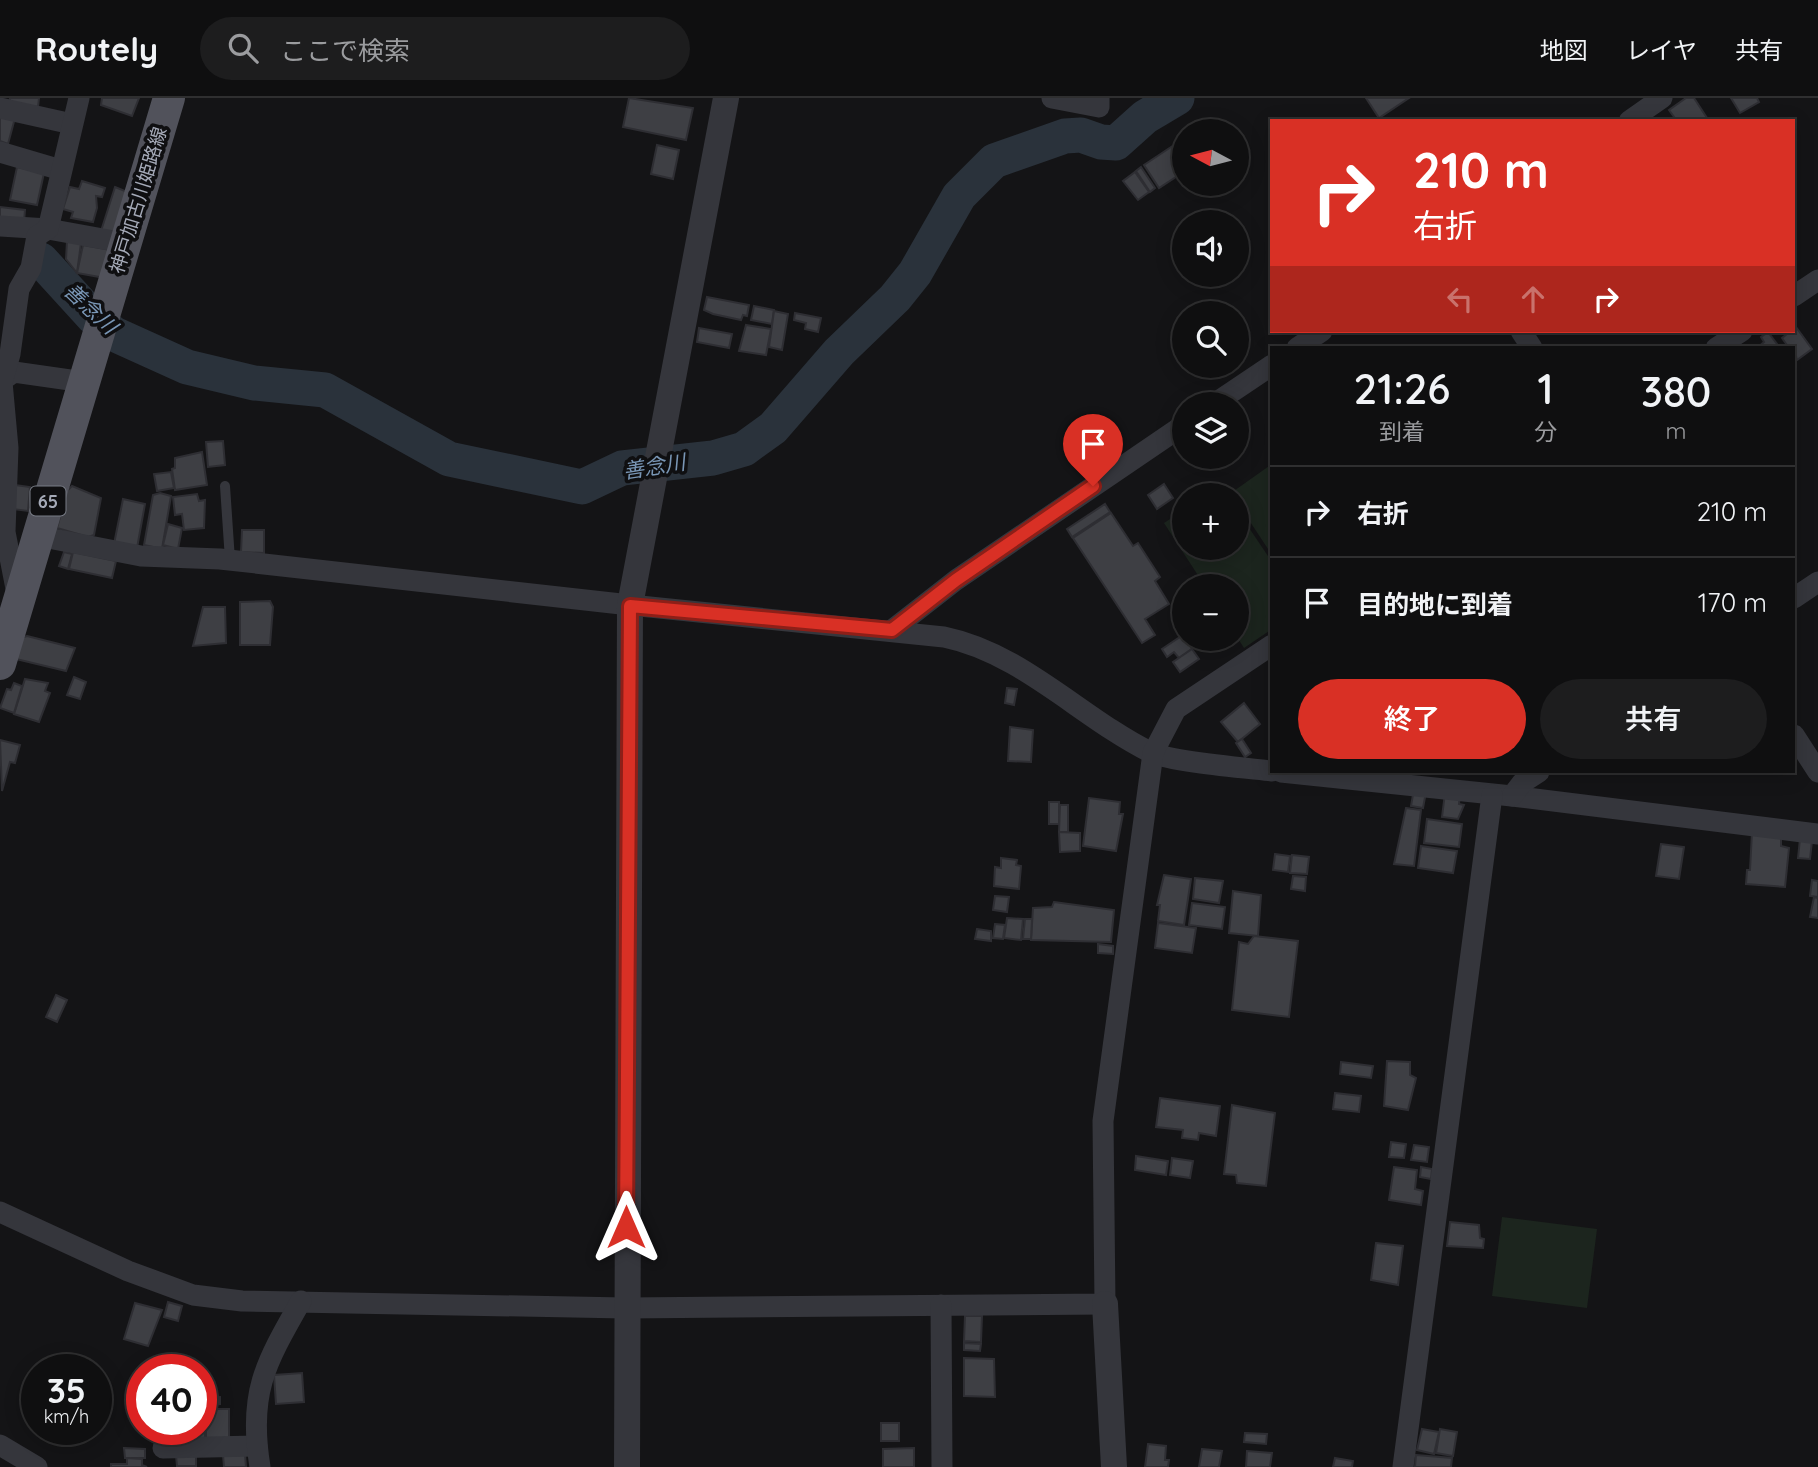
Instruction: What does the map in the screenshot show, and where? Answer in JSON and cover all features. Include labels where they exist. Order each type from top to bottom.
[{"type":"main road","name":"神戸加古川姫路線","points":[[0,664],[169,98]]},
{"type":"street","points":[[19,601],[5,532],[8,448],[1,382],[9,354],[19,289],[33,260],[37,236],[48,229],[79,98]]},
{"type":"street","points":[[627,1467],[625,1308],[630,606],[659,440],[726,98]]},
{"type":"street","points":[[1052,98],[1099,107],[1099,98]]},
{"type":"street","points":[[1632,119],[1662,98]]},
{"type":"street","points":[[0,108],[72,124]]},
{"type":"street","points":[[0,152],[61,170]]},
{"type":"street","points":[[4,229],[48,229],[125,243]]},
{"type":"street","points":[[1795,295],[1818,280]]},
{"type":"street","points":[[1300,346],[1319,333]]},
{"type":"street","points":[[1719,346],[1739,333]]},
{"type":"street","points":[[1232,392],[1270,366]]},
{"type":"street","points":[[1,382],[15,372],[84,382]]},
{"type":"street","points":[[892,630],[956,580],[1172,433]]},
{"type":"street","points":[[38,537],[141,556],[230,560],[630,606],[892,630],[971,642],[999,654],[1062,698],[1153,753],[1270,771]]},
{"type":"street","points":[[1795,597],[1818,582]]},
{"type":"street","points":[[1114,1467],[1105,1304],[1103,1121],[1153,753],[1176,709],[1270,646]]},
{"type":"street","points":[[1795,737],[1818,772]]},
{"type":"street","points":[[1291,773],[1502,795],[1818,834]]},
{"type":"street","points":[[1403,1467],[1502,795],[1537,773]]},
{"type":"street","points":[[0,1212],[128,1271],[193,1295],[242,1301],[625,1308],[1105,1304]]},
{"type":"street","points":[[163,1448],[259,1456],[260,1382],[301,1301]]},
{"type":"street","points":[[941,1305],[942,1467]]},
{"type":"street","points":[[0,1445],[37,1467]]},
{"type":"lane","points":[[225,486],[230,560]]},
{"type":"shaded area","points":[[1270,465],[1270,552],[1249,520],[1249,483],[1245,483]]},
{"type":"shaded area","points":[[1172,518],[1172,535],[1164,523]]},
{"type":"shaded area","points":[[1249,528],[1270,559],[1270,630],[1249,645],[1249,574],[1197,574],[1188,560],[1249,560]]},
{"type":"shaded area","points":[[1502,1217],[1597,1229],[1587,1308],[1492,1296]]},
{"type":"building","points":[[10,98],[39,98],[38,107],[9,103]]},
{"type":"building","points":[[102,98],[139,98],[132,116],[101,105]]},
{"type":"building","points":[[629,98],[693,108],[686,140],[623,127]]},
{"type":"building","points":[[1366,98],[1409,98],[1379,118]]},
{"type":"building","points":[[1686,98],[1694,98],[1708,119],[1676,119],[1669,110]]},
{"type":"building","points":[[1731,98],[1757,98],[1759,102],[1740,113]]},
{"type":"building","points":[[0,113],[15,118],[8,144],[0,141]]},
{"type":"building","points":[[657,145],[679,150],[673,179],[651,174]]},
{"type":"building","points":[[1172,146],[1172,180],[1159,188],[1144,165]]},
{"type":"building","points":[[17,167],[44,173],[37,205],[10,200]]},
{"type":"building","points":[[1141,167],[1155,188],[1150,192],[1136,171]]},
{"type":"building","points":[[1135,172],[1149,192],[1138,200],[1123,181]]},
{"type":"building","points":[[82,181],[105,188],[102,197],[96,196],[97,208],[93,222],[71,218],[73,212],[63,209],[70,187],[79,189]]},
{"type":"building","points":[[115,187],[130,193],[117,236],[101,231]]},
{"type":"building","points":[[0,207],[25,210],[24,222],[0,220]]},
{"type":"building","points":[[67,241],[81,243],[77,273],[66,259]]},
{"type":"building","points":[[83,245],[111,250],[105,278],[77,273]]},
{"type":"building","points":[[707,297],[749,305],[747,316],[743,315],[741,320],[704,310]]},
{"type":"building","points":[[754,306],[774,310],[772,324],[751,320]]},
{"type":"building","points":[[774,311],[788,314],[782,350],[769,347]]},
{"type":"building","points":[[795,313],[821,318],[818,332],[805,329],[806,323],[794,320]]},
{"type":"building","points":[[746,325],[771,329],[766,355],[739,351]]},
{"type":"building","points":[[699,328],[732,334],[729,348],[697,342]]},
{"type":"building","points":[[1795,328],[1812,349],[1797,360],[1795,346],[1788,346],[1782,338],[1788,333],[1795,333]]},
{"type":"building","points":[[1769,333],[1778,346],[1759,346],[1764,342],[1761,337]]},
{"type":"building","points":[[223,441],[225,465],[208,467],[206,442]]},
{"type":"building","points":[[202,452],[207,485],[175,490],[172,469],[175,468],[175,458]]},
{"type":"building","points":[[171,472],[174,488],[157,491],[154,474]]},
{"type":"building","points":[[1164,484],[1172,499],[1157,509],[1148,495]]},
{"type":"building","points":[[15,485],[30,487],[28,511],[12,509]]},
{"type":"building","points":[[72,486],[101,498],[94,535],[88,537],[57,528],[67,491]]},
{"type":"building","points":[[160,493],[171,496],[162,549],[144,545],[153,495]]},
{"type":"building","points":[[197,494],[199,501],[205,500],[204,528],[184,530],[182,514],[175,515],[173,497]]},
{"type":"building","points":[[123,499],[145,504],[137,548],[114,544]]},
{"type":"building","points":[[1105,504],[1110,512],[1072,537],[1067,529]]},
{"type":"building","points":[[1111,513],[1133,546],[1138,543],[1160,577],[1155,581],[1169,604],[1145,619],[1155,635],[1142,643],[1073,538]]},
{"type":"building","points":[[168,524],[182,528],[178,549],[163,545]]},
{"type":"building","points":[[242,530],[264,530],[264,553],[241,552]]},
{"type":"building","points":[[64,552],[72,554],[68,569],[59,566]]},
{"type":"building","points":[[73,552],[116,561],[112,578],[69,569]]},
{"type":"building","points":[[270,601],[273,607],[270,645],[240,645],[240,602]]},
{"type":"building","points":[[203,607],[225,607],[226,643],[193,646]]},
{"type":"building","points":[[27,636],[75,648],[66,671],[16,659],[21,638]]},
{"type":"building","points":[[1172,642],[1172,651],[1189,651],[1179,658],[1174,652],[1167,657],[1162,649]]},
{"type":"building","points":[[1189,651],[1193,651],[1199,659],[1180,672],[1173,662]]},
{"type":"building","points":[[74,677],[86,682],[80,699],[67,695]]},
{"type":"building","points":[[25,679],[48,683],[45,691],[50,693],[39,722],[14,714]]},
{"type":"building","points":[[14,683],[22,686],[14,713],[0,708],[7,689],[11,690]]},
{"type":"building","points":[[1007,688],[1017,689],[1014,705],[1005,703]]},
{"type":"building","points":[[1244,703],[1260,724],[1238,742],[1221,722]]},
{"type":"building","points":[[1010,727],[1033,730],[1031,762],[1008,761]]},
{"type":"building","points":[[1242,739],[1251,753],[1245,757],[1236,743]]},
{"type":"building","points":[[0,740],[20,745],[15,763],[10,762],[2,791]]},
{"type":"building","points":[[1414,789],[1426,792],[1423,808],[1411,806]]},
{"type":"building","points":[[1445,793],[1460,795],[1459,804],[1464,805],[1458,819],[1442,817]]},
{"type":"building","points":[[1089,798],[1120,802],[1119,814],[1123,814],[1116,851],[1083,846]]},
{"type":"building","points":[[1049,802],[1059,802],[1059,824],[1049,824]]},
{"type":"building","points":[[1060,805],[1068,805],[1068,832],[1059,832]]},
{"type":"building","points":[[1406,808],[1421,810],[1414,866],[1394,864]]},
{"type":"building","points":[[1427,819],[1462,824],[1459,847],[1424,843]]},
{"type":"building","points":[[1059,832],[1080,833],[1080,851],[1060,852]]},
{"type":"building","points":[[1752,832],[1781,835],[1781,846],[1789,848],[1785,887],[1746,884],[1747,870],[1750,870]]},
{"type":"building","points":[[1800,839],[1812,841],[1810,859],[1798,858]]},
{"type":"building","points":[[1661,844],[1684,847],[1679,879],[1656,876]]},
{"type":"building","points":[[1421,846],[1457,851],[1453,873],[1418,868]]},
{"type":"building","points":[[1275,854],[1290,856],[1288,872],[1273,870]]},
{"type":"building","points":[[1292,855],[1309,857],[1307,874],[1290,873]]},
{"type":"building","points":[[1001,858],[1017,860],[1016,865],[1021,866],[1019,889],[994,886],[995,867],[1001,868]]},
{"type":"building","points":[[1164,875],[1191,879],[1184,925],[1158,921],[1160,905],[1157,905]]},
{"type":"building","points":[[1293,876],[1306,877],[1305,891],[1291,889]]},
{"type":"building","points":[[1195,878],[1223,881],[1219,903],[1193,899]]},
{"type":"building","points":[[1812,880],[1818,881],[1818,897],[1810,896]]},
{"type":"building","points":[[1233,891],[1261,895],[1258,936],[1229,933]]},
{"type":"building","points":[[995,896],[1009,897],[1007,912],[993,910]]},
{"type":"building","points":[[1814,897],[1818,898],[1818,918],[1810,917]]},
{"type":"building","points":[[1054,902],[1114,910],[1111,942],[1031,940],[1033,908],[1052,907]]},
{"type":"building","points":[[1192,903],[1225,907],[1222,929],[1189,925]]},
{"type":"building","points":[[1007,918],[1023,919],[1021,940],[1004,938]]},
{"type":"building","points":[[1025,919],[1032,919],[1031,939],[1023,939]]},
{"type":"building","points":[[1158,923],[1196,928],[1192,953],[1155,948]]},
{"type":"building","points":[[995,924],[1005,925],[1003,939],[993,938]]},
{"type":"building","points":[[977,929],[991,931],[991,941],[975,939]]},
{"type":"building","points":[[1254,936],[1298,941],[1289,1017],[1232,1010],[1239,942],[1248,944]]},
{"type":"building","points":[[1098,944],[1113,946],[1113,954],[1098,953]]},
{"type":"building","points":[[56,995],[67,1000],[57,1022],[46,1017]]},
{"type":"building","points":[[1387,1061],[1410,1062],[1410,1075],[1416,1078],[1408,1110],[1384,1106]]},
{"type":"building","points":[[1341,1062],[1373,1066],[1371,1078],[1340,1074]]},
{"type":"building","points":[[1335,1093],[1361,1096],[1359,1112],[1333,1109]]},
{"type":"building","points":[[1160,1098],[1220,1106],[1216,1136],[1199,1133],[1198,1140],[1182,1138],[1183,1130],[1156,1127]]},
{"type":"building","points":[[1232,1105],[1275,1113],[1266,1186],[1237,1183],[1236,1175],[1224,1174]]},
{"type":"building","points":[[1391,1142],[1406,1144],[1404,1158],[1389,1157]]},
{"type":"building","points":[[1414,1145],[1429,1147],[1427,1162],[1411,1160]]},
{"type":"building","points":[[1136,1156],[1168,1161],[1166,1175],[1135,1170]]},
{"type":"building","points":[[1172,1158],[1193,1161],[1190,1178],[1170,1175]]},
{"type":"building","points":[[1394,1167],[1417,1170],[1415,1189],[1423,1191],[1421,1205],[1389,1200]]},
{"type":"building","points":[[1421,1167],[1432,1169],[1431,1179],[1420,1177]]},
{"type":"building","points":[[1450,1222],[1479,1225],[1480,1238],[1484,1239],[1483,1248],[1447,1246]]},
{"type":"building","points":[[1376,1243],[1403,1246],[1398,1285],[1371,1280]]},
{"type":"building","points":[[168,1302],[182,1306],[178,1321],[164,1317]]},
{"type":"building","points":[[135,1303],[162,1310],[148,1346],[124,1339]]},
{"type":"building","points":[[965,1316],[982,1316],[981,1342],[964,1341]]},
{"type":"building","points":[[964,1343],[981,1344],[980,1351],[964,1350]]},
{"type":"building","points":[[964,1358],[994,1359],[995,1397],[964,1396]]},
{"type":"building","points":[[302,1373],[304,1402],[276,1404],[274,1375]]},
{"type":"building","points":[[217,1409],[229,1409],[229,1441],[217,1441]]},
{"type":"building","points":[[881,1423],[899,1423],[899,1441],[881,1441]]},
{"type":"building","points":[[1422,1429],[1439,1432],[1434,1454],[1417,1450]]},
{"type":"building","points":[[1440,1429],[1457,1432],[1453,1456],[1436,1453]]},
{"type":"building","points":[[1245,1433],[1267,1434],[1266,1444],[1244,1442]]},
{"type":"building","points":[[1148,1444],[1166,1446],[1165,1460],[1169,1460],[1168,1467],[1145,1467]]},
{"type":"building","points":[[124,1448],[145,1449],[145,1458],[125,1458]]},
{"type":"building","points":[[914,1448],[914,1467],[883,1467],[883,1449]]},
{"type":"building","points":[[1202,1449],[1222,1451],[1219,1467],[1199,1467]]},
{"type":"building","points":[[1247,1451],[1272,1453],[1270,1467],[1246,1467]]},
{"type":"building","points":[[245,1454],[246,1467],[224,1467],[223,1455]]},
{"type":"building","points":[[196,1455],[196,1466],[177,1466],[176,1456]]},
{"type":"building","points":[[1416,1455],[1452,1458],[1451,1467],[1415,1467]]},
{"type":"building","points":[[127,1458],[142,1459],[142,1465],[147,1467],[111,1467],[111,1464],[127,1464]]},
{"type":"building","points":[[1335,1458],[1353,1461],[1352,1467],[1333,1467]]},
{"type":"waterway","name":"善念川","points":[[41,260],[93,317],[114,334],[187,367],[254,383],[325,390],[449,459],[582,487],[622,468],[713,458],[744,449],[773,428],[839,352],[895,298],[915,273],[959,196],[994,161],[1065,136],[1081,135],[1101,142],[1116,143],[1145,117],[1177,98]]},
{"type":"route","points":[[626,1227],[630,606],[892,630],[956,580],[1093,486]]}]
